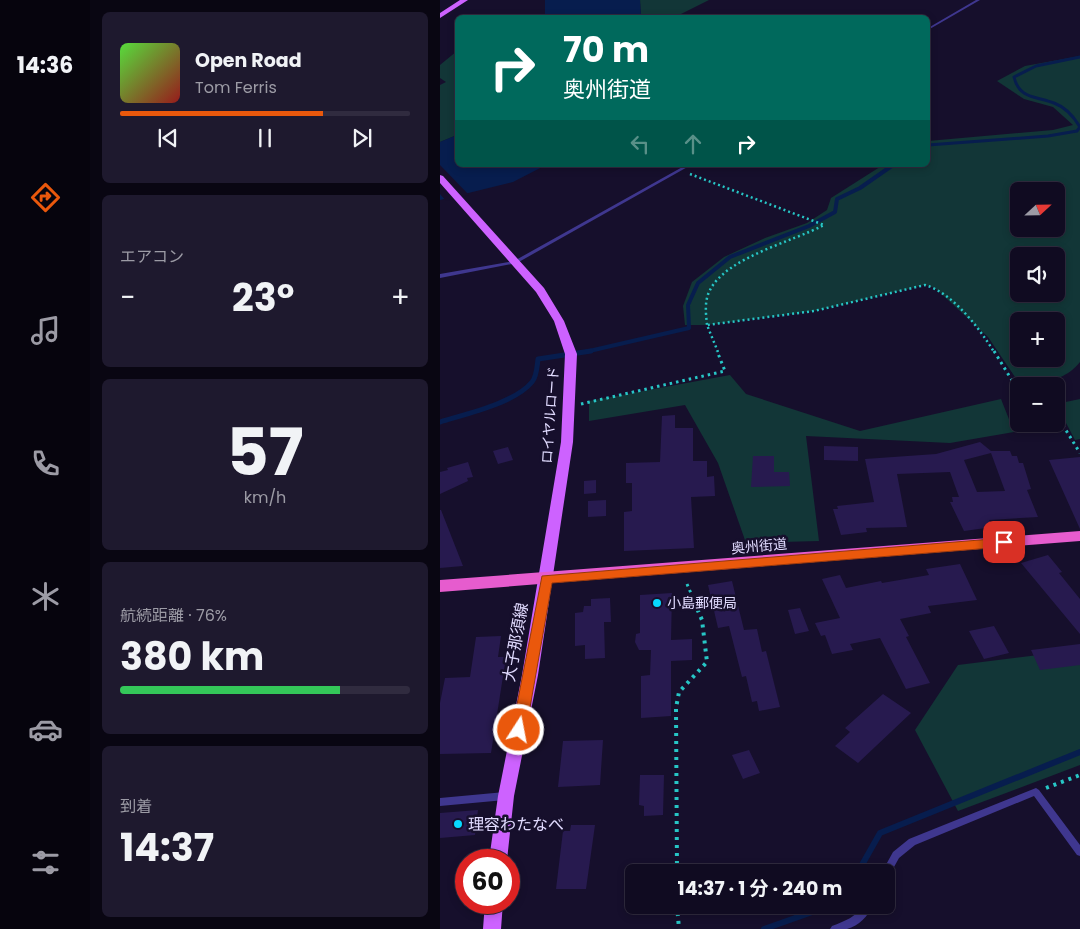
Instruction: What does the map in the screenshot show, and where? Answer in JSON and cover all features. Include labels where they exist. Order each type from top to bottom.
[{"type":"highway","name":"奥州街道","points":[[440,586],[1080,536]]},
{"type":"main road","points":[[440,16],[465,0]]},
{"type":"main road","name":"ロイヤルロード","points":[[440,178],[540,290],[562,330],[571,354],[567,442],[546,579]]},
{"type":"main road","name":"大子那須線","points":[[499,849],[506,796],[546,579]]},
{"type":"main road","points":[[492,929],[493,914]]},
{"type":"lane","points":[[930,28],[978,0]]},
{"type":"lane","points":[[440,276],[515,262],[685,167]]},
{"type":"lane","points":[[891,864],[896,855],[912,842],[1036,792],[1080,852]]},
{"type":"lane","points":[[440,802],[506,796]]},
{"type":"lane","points":[[835,929],[849,924],[864,914]]},
{"type":"path","points":[[569,407],[725,371],[708,325],[705,310],[711,288],[741,263],[783,242],[808,234],[824,224],[679,170]]},
{"type":"path","points":[[708,325],[814,311],[926,285],[935,288],[978,326],[1010,377]]},
{"type":"path","points":[[1065,429],[1080,453]]},
{"type":"path","points":[[677,864],[676,708],[680,692],[707,662],[702,620],[687,584]]},
{"type":"path","points":[[1036,792],[1080,774]]},
{"type":"path","points":[[677,914],[678,929]]},
{"type":"green space","points":[[640,0],[709,0],[679,15],[641,15]]},
{"type":"green space","points":[[455,53],[455,136],[440,142],[440,85],[446,82],[440,78],[440,65]]},
{"type":"green space","points":[[1080,56],[1080,362],[1066,374],[1059,377],[1015,377],[988,337],[935,288],[925,285],[814,311],[707,325],[685,325],[683,306],[692,282],[724,257],[765,238],[807,223],[827,210],[831,198],[880,167],[930,167],[930,141],[1053,130],[1073,125],[1053,107],[1024,99],[997,81],[1025,66]]},
{"type":"green space","points":[[730,375],[746,394],[860,431],[1001,399],[1010,422],[1010,432],[1014,432],[950,443],[806,436],[819,541],[746,543],[718,463],[685,405],[589,421],[589,401]]},
{"type":"green space","points":[[1080,399],[1080,439],[1075,440],[1065,421],[1065,402]]},
{"type":"green space","points":[[1080,650],[1080,765],[958,811],[915,730],[958,665]]},
{"type":"water","points":[[545,0],[640,0],[641,15],[545,15]]},
{"type":"water","points":[[455,136],[455,167],[542,167],[513,182],[440,200],[440,142]]},
{"type":"pier","points":[[440,165],[469,195],[446,201],[440,194]]},
{"type":"building","points":[[675,415],[675,428],[693,428],[693,461],[707,461],[707,477],[714,476],[715,496],[691,497],[694,548],[624,551],[624,512],[632,511],[632,483],[626,483],[626,463],[660,462],[662,416]]},
{"type":"building","points":[[980,442],[991,451],[1010,451],[1012,456],[1017,456],[1019,463],[1023,463],[1031,489],[1027,490],[1038,517],[989,520],[993,527],[964,531],[950,502],[953,502],[952,497],[959,497],[950,472],[897,474],[907,527],[866,528],[867,532],[841,535],[833,509],[838,509],[837,506],[874,502],[865,459],[936,454]],"holes":[[[991,453],[1005,491],[977,492],[964,460]]]},
{"type":"building","points":[[824,446],[858,447],[858,461],[824,460]]},
{"type":"building","points":[[508,447],[513,460],[498,464],[493,451]]},
{"type":"building","points":[[753,456],[774,456],[774,472],[789,472],[790,486],[751,487]]},
{"type":"building","points":[[1080,457],[1080,529],[1049,460]]},
{"type":"building","points":[[468,462],[473,477],[467,478],[468,481],[440,494],[440,472]]},
{"type":"building","points":[[596,480],[596,493],[584,494],[584,481]]},
{"type":"building","points":[[606,500],[606,516],[588,517],[588,501]]},
{"type":"building","points":[[441,510],[463,566],[440,568]]},
{"type":"building","points":[[1048,555],[1062,572],[1059,573],[1080,599],[1080,634],[1021,563]]},
{"type":"building","points":[[960,564],[977,600],[928,606],[931,613],[900,619],[909,636],[906,637],[930,683],[906,689],[880,638],[850,644],[853,650],[832,654],[825,635],[821,636],[815,623],[840,618],[822,579],[840,575],[846,588],[929,575],[926,569]]},
{"type":"building","points":[[732,581],[744,630],[757,629],[762,652],[766,651],[780,707],[759,711],[757,701],[752,702],[746,676],[742,677],[729,626],[718,628],[708,585]]},
{"type":"building","points":[[672,593],[671,640],[692,639],[692,660],[671,661],[671,716],[641,718],[641,676],[650,675],[651,650],[639,650],[635,642],[636,634],[640,633],[640,595]]},
{"type":"building","points":[[610,598],[611,622],[604,622],[605,658],[585,659],[585,645],[575,646],[575,613],[583,612],[584,606],[591,606],[591,599]]},
{"type":"building","points":[[800,608],[809,631],[795,634],[788,610]]},
{"type":"building","points":[[994,626],[1009,653],[984,659],[969,631]]},
{"type":"building","points":[[501,636],[498,657],[506,657],[491,753],[440,754],[440,703],[445,678],[470,677],[476,637]]},
{"type":"building","points":[[1080,644],[1080,665],[1040,670],[1031,650]]},
{"type":"building","points":[[883,694],[911,713],[858,763],[835,746],[850,732],[845,728]]},
{"type":"building","points":[[603,740],[600,785],[558,787],[563,741]]},
{"type":"building","points":[[749,750],[760,773],[743,779],[732,755]]},
{"type":"building","points":[[640,775],[664,775],[663,815],[644,816],[644,806],[639,805]]},
{"type":"building","points":[[478,810],[475,835],[440,838],[440,813]]},
{"type":"building","points":[[571,825],[595,825],[586,889],[556,889],[563,831],[570,831]]},
{"type":"waterway","points":[[930,145],[1048,136],[1077,131],[1080,127],[1072,116],[1054,103],[1024,93],[1016,84],[1014,77],[1036,66],[1080,57]]},
{"type":"waterway","points":[[586,352],[689,328],[688,305],[698,283],[730,257],[809,226],[835,212],[837,199],[860,188],[890,167]]},
{"type":"waterway","points":[[586,352],[591,351]]},
{"type":"waterway","points":[[440,422],[489,407],[514,396],[534,380],[538,359],[586,352]]},
{"type":"waterway","points":[[863,864],[880,833],[1080,752]]},
{"type":"waterway","points":[[764,929],[806,914]]},
{"type":"place","name":"小島郵便局","points":[[657,603]]},
{"type":"place","name":"理容わたなべ","points":[[458,824]]},
{"type":"route","points":[[519,730],[546,579],[1004,542]]}]
